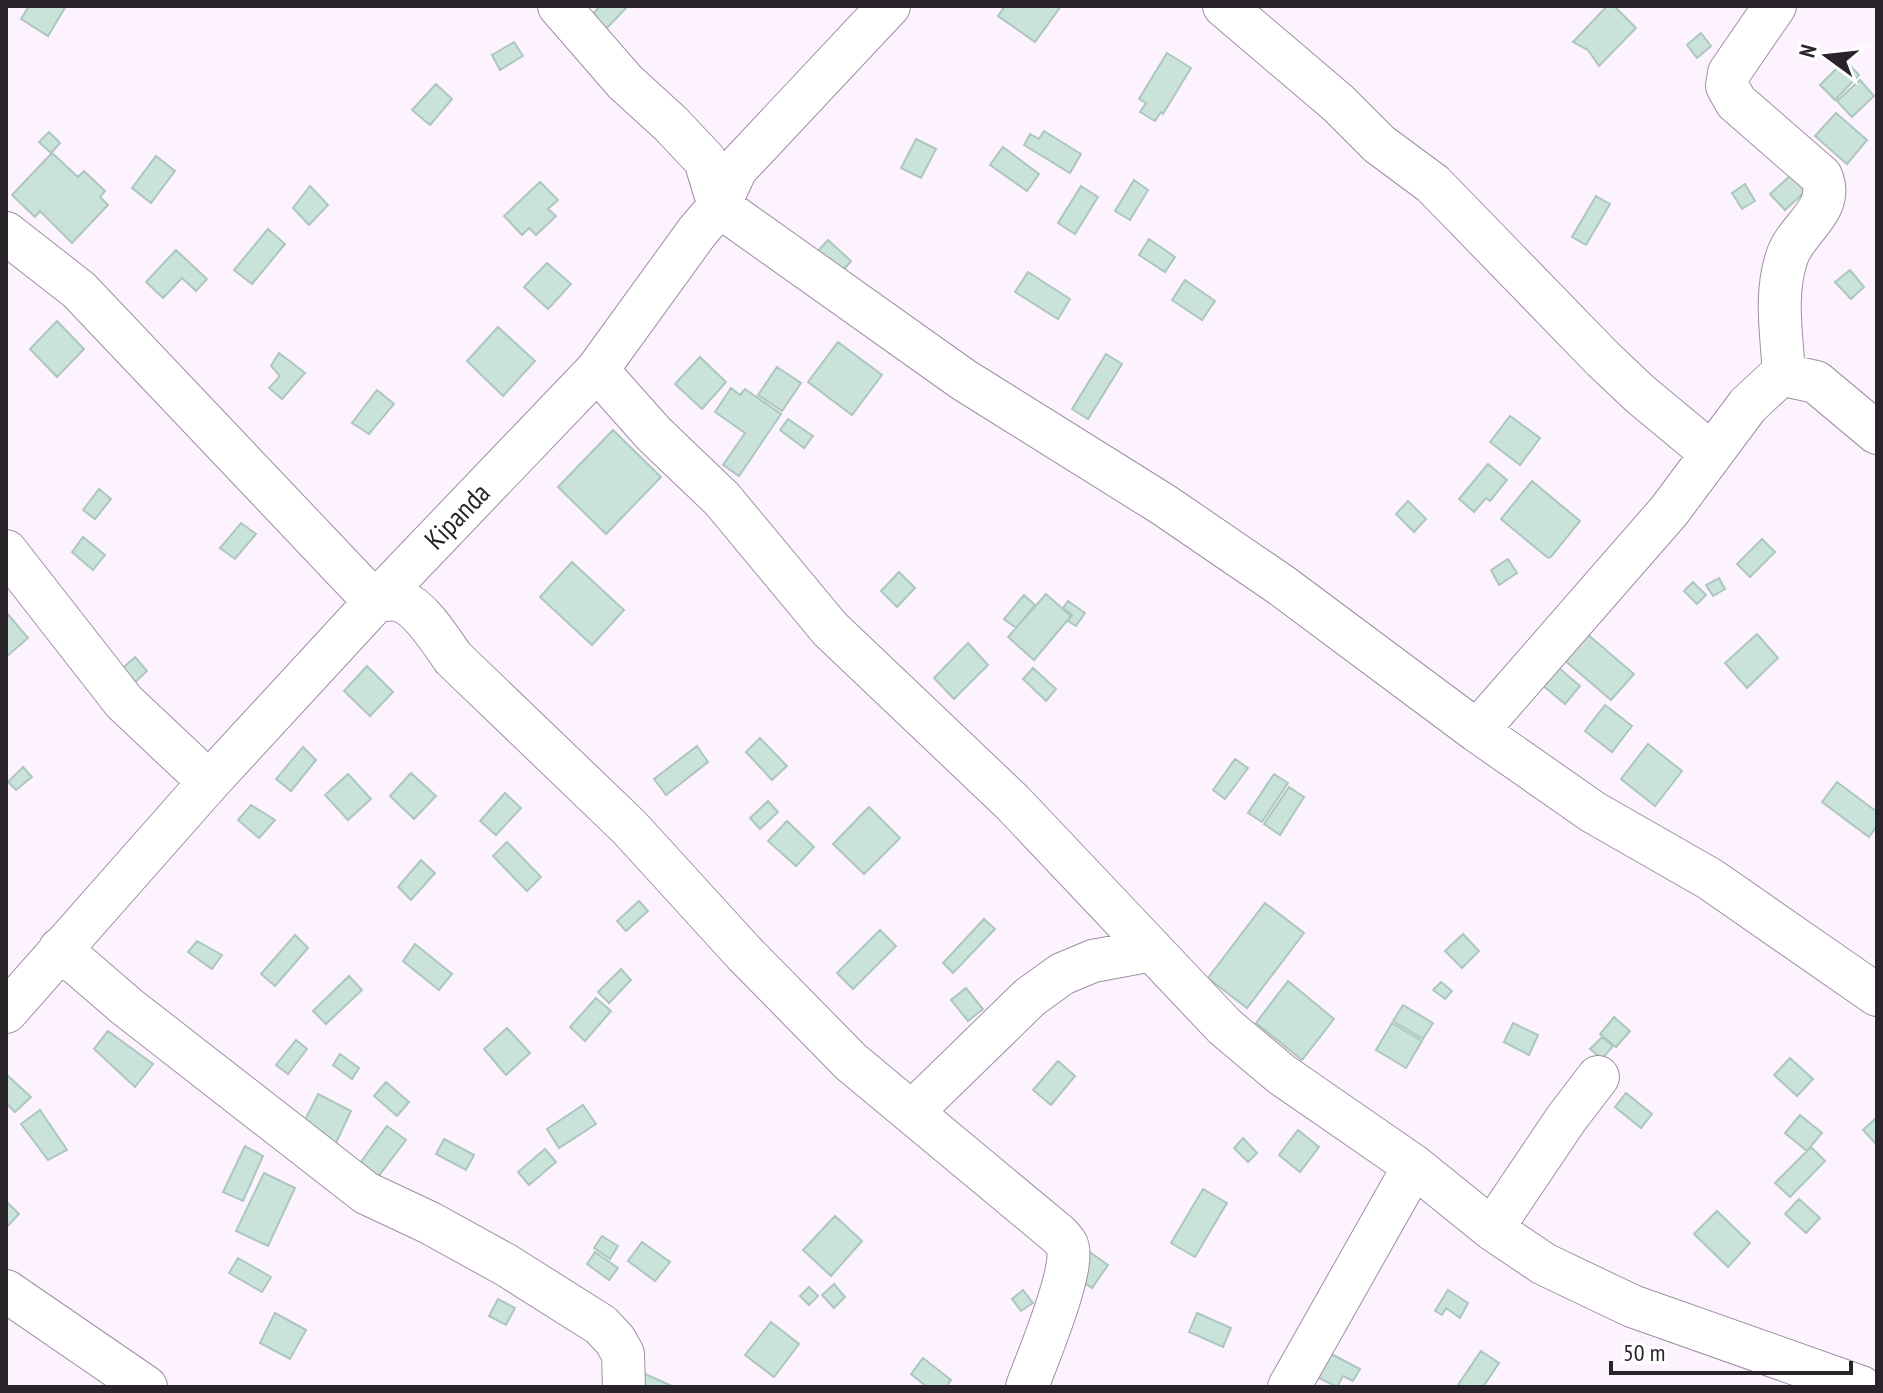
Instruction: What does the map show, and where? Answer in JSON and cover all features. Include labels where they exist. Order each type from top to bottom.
[{"type":"street","points":[[559,6],[625,82],[705,160],[719,206],[964,380],[1164,505],[1281,585],[1477,731],[1593,812],[1710,879],[1877,995]]},
{"type":"street","name":"Kipanda","points":[[6,1012],[209,782],[375,602],[597,370],[719,206],[736,169],[747,155],[889,6]]},
{"type":"street","points":[[1224,6],[1338,103],[1379,144],[1433,184],[1603,359],[1711,453]]},
{"type":"street","points":[[1775,6],[1729,73],[1727,86],[1736,102],[1821,176],[1826,187],[1825,200],[1787,255],[1780,298],[1784,375]]},
{"type":"street","points":[[6,233],[79,290],[375,602],[403,602],[432,628],[453,658],[629,827],[744,953],[851,1062],[1059,1235],[1068,1246],[1069,1258],[1062,1290],[1027,1387]]},
{"type":"street","points":[[597,370],[654,434],[722,499],[830,629],[1012,802],[1225,1027],[1281,1074],[1414,1166],[1492,1229],[1544,1264],[1632,1306],[1861,1387]]},
{"type":"street","points":[[1477,731],[1669,511],[1762,390],[1784,375],[1816,382],[1877,433]]},
{"type":"street","points":[[6,551],[124,702],[209,782]]},
{"type":"street","points":[[60,949],[126,1006],[366,1193],[430,1223],[493,1258],[601,1325],[623,1354],[624,1387]]},
{"type":"street","points":[[912,1112],[1030,997],[1062,974],[1093,961],[1152,950]]},
{"type":"street","points":[[1492,1229],[1598,1077]]},
{"type":"street","points":[[1289,1387],[1414,1166]]},
{"type":"street","points":[[6,1291],[146,1387]]},
{"type":"building","points":[[29,6],[66,6],[48,36],[21,19]]},
{"type":"building","points":[[600,6],[628,6],[604,31],[590,17]]},
{"type":"building","points":[[1005,6],[1061,6],[1035,42],[998,16]]},
{"type":"building","points":[[1607,6],[1614,6],[1636,28],[1599,66],[1588,50],[1573,42]]},
{"type":"building","points":[[1701,33],[1711,46],[1697,58],[1687,45]]},
{"type":"building","points":[[514,42],[523,56],[500,70],[492,55]]},
{"type":"building","points":[[1167,53],[1191,68],[1163,114],[1161,112],[1155,121],[1140,112],[1146,103],[1139,99]]},
{"type":"building","points":[[1845,60],[1859,75],[1835,100],[1820,85]]},
{"type":"building","points":[[1860,80],[1874,96],[1852,117],[1837,101]]},
{"type":"building","points":[[436,84],[452,99],[430,125],[412,110]]},
{"type":"building","points":[[1836,113],[1867,140],[1847,164],[1815,136]]},
{"type":"building","points":[[1044,131],[1081,154],[1070,173],[1024,145],[1030,134],[1039,139]]},
{"type":"building","points":[[49,132],[60,143],[51,153],[39,142]]},
{"type":"building","points":[[916,139],[936,149],[921,178],[901,168]]},
{"type":"building","points":[[1003,147],[1039,174],[1027,191],[990,165]]},
{"type":"building","points":[[52,153],[78,177],[84,171],[105,191],[100,197],[108,205],[72,243],[40,211],[35,217],[12,195]]},
{"type":"building","points":[[156,156],[175,171],[151,203],[132,188]]},
{"type":"building","points":[[1792,174],[1807,190],[1785,210],[1770,194]]},
{"type":"building","points":[[1134,180],[1148,190],[1130,220],[1115,211]]},
{"type":"building","points":[[540,182],[558,200],[548,209],[556,216],[536,235],[529,228],[522,235],[504,216]]},
{"type":"building","points":[[1745,184],[1755,201],[1742,209],[1732,193]]},
{"type":"building","points":[[310,186],[328,205],[309,225],[293,208]]},
{"type":"building","points":[[1081,186],[1098,197],[1075,234],[1058,223]]},
{"type":"building","points":[[1596,196],[1610,204],[1586,245],[1572,237]]},
{"type":"building","points":[[268,229],[285,244],[252,284],[234,270]]},
{"type":"building","points":[[1149,239],[1175,257],[1165,272],[1139,255]]},
{"type":"building","points":[[828,240],[851,261],[840,274],[816,253]]},
{"type":"building","points":[[176,250],[207,279],[196,291],[182,278],[163,298],[146,282]]},
{"type":"building","points":[[547,263],[571,284],[548,309],[524,287]]},
{"type":"building","points":[[1850,270],[1864,287],[1851,299],[1835,282]]},
{"type":"building","points":[[1028,272],[1070,299],[1058,319],[1015,292]]},
{"type":"building","points":[[1185,280],[1215,301],[1202,320],[1172,300]]},
{"type":"building","points":[[57,321],[84,349],[57,377],[30,349]]},
{"type":"building","points":[[498,327],[535,361],[503,396],[467,361]]},
{"type":"building","points":[[838,342],[882,375],[852,415],[808,382]]},
{"type":"building","points":[[279,353],[305,373],[282,399],[269,388],[280,376],[271,366]]},
{"type":"building","points":[[1106,354],[1122,364],[1088,419],[1072,409]]},
{"type":"building","points":[[700,357],[726,382],[702,409],[675,384]]},
{"type":"building","points":[[777,367],[801,383],[782,411],[758,395]]},
{"type":"building","points":[[731,388],[740,395],[745,389],[781,414],[739,476],[723,465],[745,433],[715,412]]},
{"type":"building","points":[[377,390],[394,404],[369,434],[352,423]]},
{"type":"building","points":[[1510,416],[1540,438],[1520,465],[1490,442]]},
{"type":"building","points":[[788,419],[813,436],[804,448],[780,430]]},
{"type":"building","points":[[613,430],[661,477],[606,534],[558,487]]},
{"type":"building","points":[[1488,464],[1507,480],[1490,501],[1486,498],[1474,512],[1459,499]]},
{"type":"building","points":[[1532,481],[1580,521],[1548,558],[1501,519]]},
{"type":"building","points":[[99,489],[111,499],[95,519],[83,510]]},
{"type":"building","points":[[1408,501],[1426,519],[1414,532],[1396,514]]},
{"type":"building","points":[[241,523],[256,534],[235,559],[220,548]]},
{"type":"building","points":[[83,537],[105,555],[93,570],[72,552]]},
{"type":"building","points":[[1762,539],[1775,552],[1750,577],[1737,564]]},
{"type":"building","points":[[1508,559],[1517,573],[1499,585],[1491,570]]},
{"type":"building","points":[[572,562],[624,610],[592,645],[540,597]]},
{"type":"building","points":[[899,572],[915,588],[897,607],[881,591]]},
{"type":"building","points":[[1719,578],[1725,589],[1713,596],[1706,585]]},
{"type":"building","points":[[1693,582],[1706,595],[1697,604],[1684,591]]},
{"type":"building","points":[[1046,594],[1071,616],[1034,660],[1008,637]]},
{"type":"building","points":[[1024,595],[1035,605],[1016,628],[1004,619]]},
{"type":"building","points":[[1068,601],[1085,613],[1076,626],[1068,621],[1072,615],[1063,608]]},
{"type":"building","points":[[6,612],[28,638],[6,657]]},
{"type":"building","points":[[1586,633],[1634,674],[1611,700],[1563,659]]},
{"type":"building","points":[[1757,634],[1778,658],[1747,688],[1725,663]]},
{"type":"building","points":[[968,643],[988,665],[954,699],[934,678]]},
{"type":"building","points":[[135,657],[147,671],[128,689],[115,675]]},
{"type":"building","points":[[1551,661],[1580,686],[1565,704],[1535,679]]},
{"type":"building","points":[[367,666],[393,692],[370,716],[344,691]]},
{"type":"building","points":[[1033,668],[1056,689],[1046,701],[1023,679]]},
{"type":"building","points":[[1605,705],[1632,726],[1612,752],[1585,731]]},
{"type":"building","points":[[760,738],[787,766],[772,780],[746,752]]},
{"type":"building","points":[[1648,744],[1682,771],[1655,806],[1621,779]]},
{"type":"building","points":[[697,746],[708,762],[666,795],[654,779]]},
{"type":"building","points":[[303,747],[316,760],[291,791],[276,779]]},
{"type":"building","points":[[1235,759],[1248,768],[1225,799],[1213,790]]},
{"type":"building","points":[[23,767],[32,777],[16,790],[8,782]]},
{"type":"building","points":[[411,773],[436,796],[414,819],[390,796]]},
{"type":"building","points":[[348,774],[371,799],[348,820],[325,795]]},
{"type":"building","points":[[1274,774],[1288,783],[1262,822],[1248,813]]},
{"type":"building","points":[[1837,782],[1877,812],[1877,826],[1869,837],[1822,802]]},
{"type":"building","points":[[1289,787],[1304,797],[1280,835],[1264,824]]},
{"type":"building","points":[[505,793],[521,808],[496,835],[480,821]]},
{"type":"building","points":[[768,801],[778,812],[760,829],[750,818]]},
{"type":"building","points":[[251,805],[275,820],[259,838],[238,820]]},
{"type":"building","points":[[869,807],[900,838],[864,874],[833,844]]},
{"type":"building","points":[[787,821],[814,847],[796,866],[768,841]]},
{"type":"building","points":[[507,842],[541,877],[527,891],[493,856]]},
{"type":"building","points":[[421,860],[435,873],[411,900],[398,887]]},
{"type":"building","points":[[639,901],[648,911],[626,931],[617,921]]},
{"type":"building","points":[[1265,903],[1304,933],[1247,1008],[1208,978]]},
{"type":"building","points":[[984,919],[995,929],[953,973],[943,963]]},
{"type":"building","points":[[880,930],[896,946],[853,989],[837,973]]},
{"type":"building","points":[[1463,934],[1479,951],[1462,968],[1445,951]]},
{"type":"building","points":[[295,935],[308,948],[275,986],[261,974]]},
{"type":"building","points":[[197,941],[222,955],[212,969],[188,952]]},
{"type":"building","points":[[415,944],[452,974],[439,990],[403,961]]},
{"type":"building","points":[[621,969],[631,980],[609,1003],[598,992]]},
{"type":"building","points":[[349,976],[362,990],[326,1024],[313,1011]]},
{"type":"building","points":[[1288,981],[1334,1019],[1302,1060],[1256,1023]]},
{"type":"building","points":[[1441,982],[1452,991],[1445,999],[1433,990]]},
{"type":"building","points":[[966,988],[983,1009],[968,1021],[951,1000]]},
{"type":"building","points":[[596,998],[611,1011],[585,1041],[570,1027]]},
{"type":"building","points":[[1403,1005],[1433,1023],[1423,1039],[1393,1021]]},
{"type":"building","points":[[1614,1017],[1630,1031],[1616,1047],[1600,1034]]},
{"type":"building","points":[[1392,1023],[1422,1041],[1406,1068],[1376,1050]]},
{"type":"building","points":[[1513,1023],[1538,1035],[1529,1055],[1504,1042]]},
{"type":"building","points":[[507,1028],[530,1053],[506,1075],[484,1049]]},
{"type":"building","points":[[108,1031],[153,1064],[135,1087],[94,1049]]},
{"type":"building","points":[[1602,1037],[1613,1046],[1602,1059],[1590,1049]]},
{"type":"building","points":[[296,1040],[307,1049],[288,1074],[276,1065]]},
{"type":"building","points":[[340,1054],[359,1068],[352,1079],[333,1065]]},
{"type":"building","points":[[1790,1058],[1813,1079],[1797,1096],[1774,1075]]},
{"type":"building","points":[[1058,1061],[1075,1076],[1051,1105],[1033,1090]]},
{"type":"building","points":[[6,1074],[31,1097],[15,1112],[6,1103]]},
{"type":"building","points":[[386,1082],[409,1102],[397,1116],[374,1096]]},
{"type":"building","points":[[1626,1093],[1652,1114],[1641,1128],[1615,1107]]},
{"type":"building","points":[[318,1094],[351,1111],[335,1145],[301,1128]]},
{"type":"building","points":[[583,1105],[596,1124],[559,1148],[547,1129]]},
{"type":"building","points":[[40,1110],[67,1150],[48,1160],[21,1124]]},
{"type":"building","points":[[1800,1115],[1822,1133],[1807,1151],[1785,1133]]},
{"type":"building","points":[[1877,1117],[1877,1145],[1863,1130]]},
{"type":"building","points":[[387,1126],[406,1140],[371,1186],[353,1173]]},
{"type":"building","points":[[1298,1130],[1319,1147],[1300,1172],[1279,1155]]},
{"type":"building","points":[[1243,1138],[1257,1153],[1248,1162],[1234,1148]]},
{"type":"building","points":[[444,1139],[474,1155],[466,1170],[436,1154]]},
{"type":"building","points":[[245,1146],[263,1156],[243,1201],[223,1192]]},
{"type":"building","points":[[1811,1147],[1825,1161],[1790,1197],[1775,1183]]},
{"type":"building","points":[[545,1149],[556,1162],[529,1185],[518,1172]]},
{"type":"building","points":[[264,1173],[295,1188],[268,1246],[236,1231]]},
{"type":"building","points":[[1203,1189],[1227,1203],[1195,1257],[1171,1243]]},
{"type":"building","points":[[1799,1199],[1820,1218],[1806,1233],[1785,1214]]},
{"type":"building","points":[[6,1201],[19,1214],[6,1228]]},
{"type":"building","points":[[1717,1211],[1750,1243],[1728,1267],[1694,1234]]},
{"type":"building","points":[[835,1216],[862,1241],[831,1276],[803,1250]]},
{"type":"building","points":[[602,1236],[618,1246],[610,1259],[594,1248]]},
{"type":"building","points":[[642,1242],[670,1262],[655,1281],[628,1261]]},
{"type":"building","points":[[1084,1248],[1108,1265],[1092,1288],[1068,1272]]},
{"type":"building","points":[[595,1252],[618,1268],[609,1280],[587,1264]]},
{"type":"building","points":[[238,1258],[271,1277],[262,1292],[229,1273]]},
{"type":"building","points":[[834,1284],[845,1297],[834,1308],[822,1295]]},
{"type":"building","points":[[809,1287],[818,1296],[809,1305],[800,1296]]},
{"type":"building","points":[[1023,1290],[1033,1303],[1021,1311],[1012,1299]]},
{"type":"building","points":[[1448,1290],[1468,1303],[1460,1318],[1446,1308],[1442,1315],[1435,1311]]},
{"type":"building","points":[[498,1299],[515,1308],[506,1325],[489,1316]]},
{"type":"building","points":[[275,1313],[306,1330],[290,1359],[260,1343]]},
{"type":"building","points":[[1197,1313],[1231,1328],[1223,1347],[1189,1332]]},
{"type":"building","points":[[771,1322],[799,1344],[774,1377],[745,1355]]},
{"type":"building","points":[[1318,1347],[1360,1369],[1353,1381],[1343,1376],[1337,1387],[1305,1371]]},
{"type":"building","points":[[1481,1351],[1499,1363],[1483,1387],[1461,1387],[1458,1385]]},
{"type":"building","points":[[923,1358],[951,1380],[946,1387],[927,1387],[911,1374]]},
{"type":"building","points":[[643,1373],[674,1387],[637,1387]]}]
